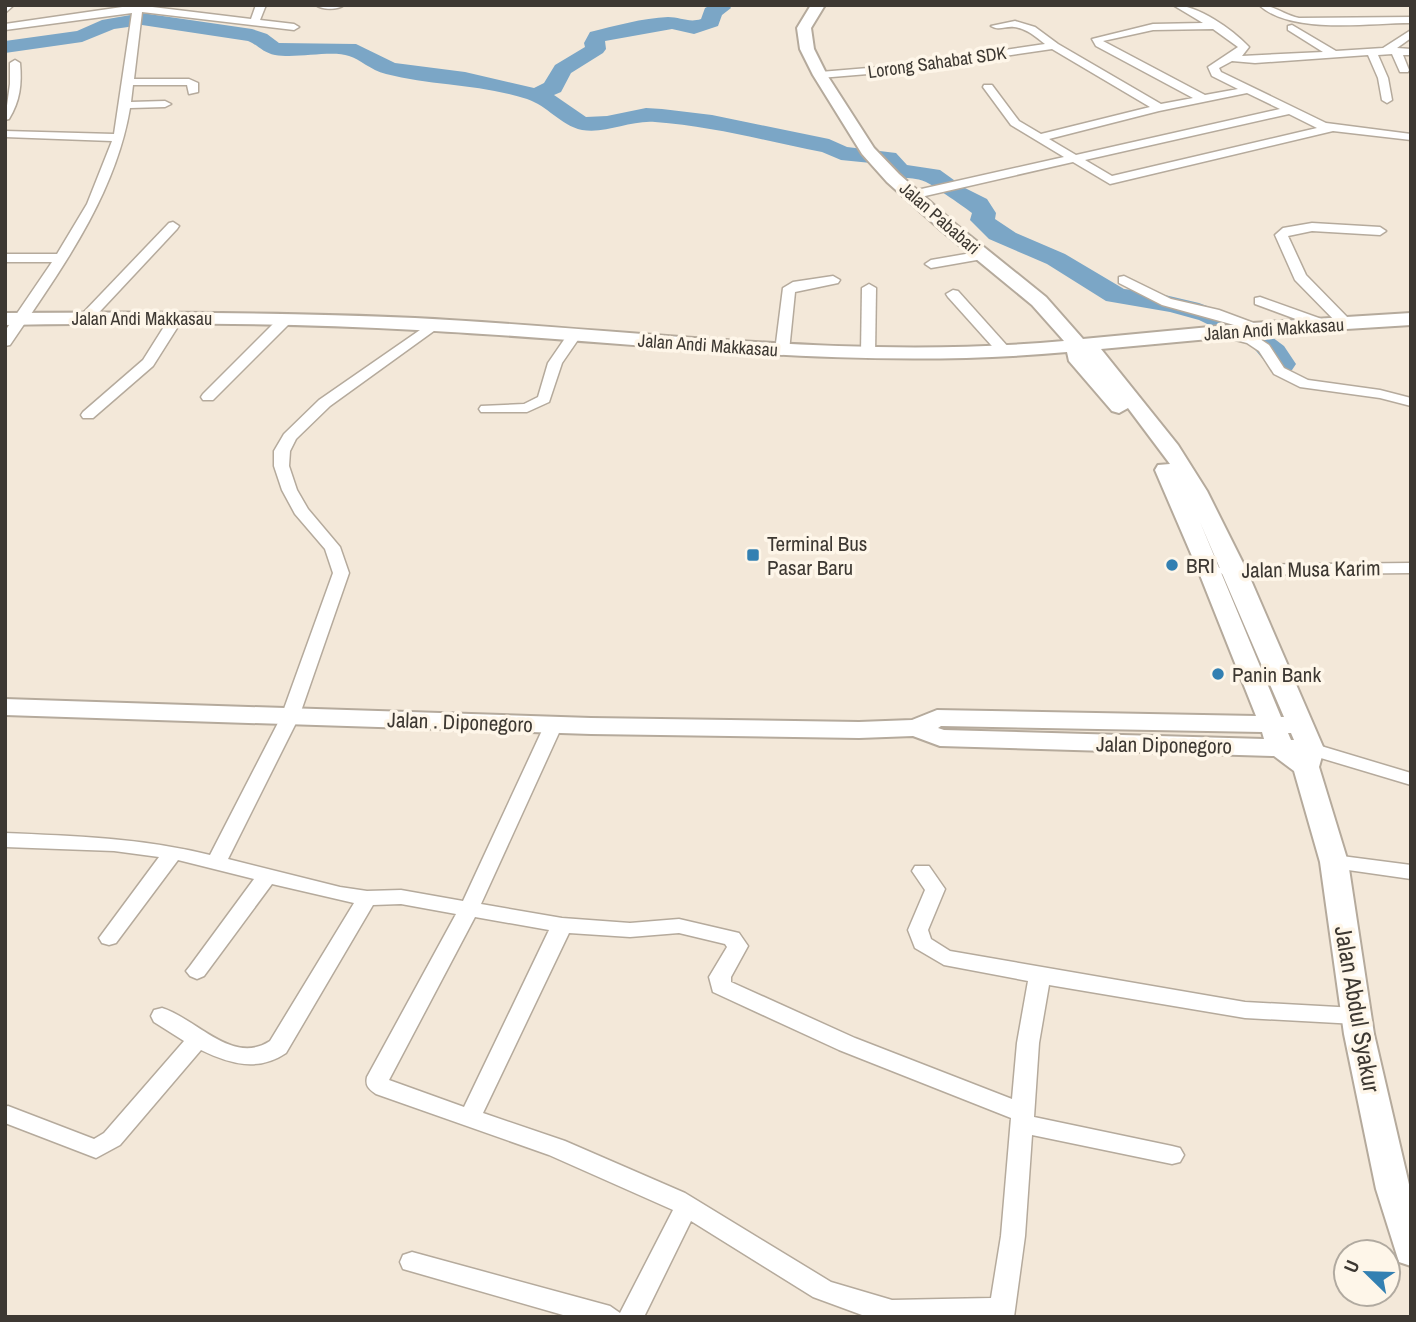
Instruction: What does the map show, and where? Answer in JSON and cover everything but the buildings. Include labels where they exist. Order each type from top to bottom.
[{"type":"street","points":[[5,10],[9,5]]},
{"type":"street","points":[[196,16],[202,5]]},
{"type":"street","points":[[254,23],[261,5]]},
{"type":"street","points":[[321,5],[340,5]]},
{"type":"street","name":"Jalan Pababari","points":[[818,5],[806,25],[807,49],[820,75],[874,157],[912,195],[1040,301],[1078,345]]},
{"type":"street","points":[[1178,5],[1236,39],[1244,47],[1212,69],[1248,90],[1330,128],[1411,137]]},
{"type":"street","points":[[1264,5],[1282,18],[1299,21],[1411,20]]},
{"type":"street","points":[[5,342],[13,319],[58,258],[97,193],[113,156],[138,14]]},
{"type":"street","points":[[5,27],[138,14],[196,16],[294,27]]},
{"type":"street","points":[[1117,22],[1125,32]]},
{"type":"street","points":[[996,26],[1025,26],[1159,108]]},
{"type":"street","points":[[1203,99],[1097,41],[1098,38],[1153,27],[1213,26]]},
{"type":"street","points":[[1292,29],[1334,54]]},
{"type":"street","points":[[1391,51],[1411,33]]},
{"type":"street","name":"Lorong Sahabat SDK","points":[[820,75],[904,68],[1054,46]]},
{"type":"street","points":[[1391,51],[1404,70]]},
{"type":"street","points":[[1372,52],[1387,100]]},
{"type":"street","points":[[1231,58],[1255,60],[1411,52]]},
{"type":"street","points":[[5,117],[13,104],[17,87],[15,63]]},
{"type":"street","points":[[127,82],[189,82],[194,85],[193,92]]},
{"type":"street","points":[[988,88],[1012,120],[1073,160],[1112,180],[1330,128]]},
{"type":"street","points":[[1038,138],[1159,108],[1248,90]]},
{"type":"street","points":[[123,105],[165,104]]},
{"type":"street","points":[[912,195],[1291,110]]},
{"type":"street","points":[[5,134],[117,138]]},
{"type":"street","points":[[86,318],[173,226]]},
{"type":"street","points":[[1346,324],[1300,277],[1281,235],[1291,229],[1307,228],[1380,231]]},
{"type":"street","points":[[931,264],[983,255]]},
{"type":"street","points":[[5,258],[58,258]]},
{"type":"street","points":[[782,351],[788,291],[793,286],[833,280]]},
{"type":"street","points":[[1124,280],[1167,302],[1214,313],[1242,330],[1264,348],[1279,371],[1305,384],[1380,394],[1411,402]]},
{"type":"street","points":[[868,354],[869,288]]},
{"type":"street","points":[[953,294],[1005,352]]},
{"type":"street","points":[[1260,301],[1325,325]]},
{"type":"street","points":[[88,415],[148,363],[177,317]]},
{"type":"street","name":"Jalan Andi Makkasau","points":[[13,319],[177,317],[433,325],[782,351],[868,354],[1005,352],[1242,330],[1411,319]]},
{"type":"street","points":[[208,397],[286,319]]},
{"type":"street","points":[[219,858],[290,717],[341,573],[341,562],[337,553],[294,501],[282,465],[282,449],[286,438],[320,406],[433,325]]},
{"type":"street","points":[[486,409],[527,408],[544,400],[555,363],[575,334]]},
{"type":"street","points":[[1078,345],[1076,357],[1138,428],[1172,479],[1281,748]]},
{"type":"street","name":"Jalan Abdul Syakur","points":[[1078,345],[1096,354],[1171,449],[1196,491],[1235,570],[1307,747],[1334,862],[1356,1016],[1393,1189],[1411,1252]]},
{"type":"street","name":"Jalan Musa Karim","points":[[1210,570],[1411,568]]},
{"type":"street","name":"Jalan . Diponegoro","points":[[5,707],[554,724],[859,730],[916,728]]},
{"type":"street","points":[[916,728],[937,718],[1271,724],[1307,747]]},
{"type":"street","points":[[554,724],[522,801],[493,852],[470,909],[377,1080],[384,1088],[558,1148],[687,1205],[859,1311],[1002,1312],[1013,1236],[1028,1042],[1040,976]]},
{"type":"street","name":"Jalan Diponegoro","points":[[916,728],[940,738],[1307,747],[1411,779]]},
{"type":"street","points":[[5,840],[114,844],[219,858],[267,876],[367,898],[401,897],[562,925],[630,930],[679,926],[732,938],[738,946],[720,977],[721,986],[858,1049],[1022,1119],[1172,1154]]},
{"type":"street","points":[[109,938],[173,852]]},
{"type":"street","points":[[1334,862],[1411,872]]},
{"type":"street","points":[[922,872],[932,883],[935,894],[920,920],[918,929],[922,943],[944,957],[1245,1010],[1356,1016]]},
{"type":"street","points":[[197,971],[267,876]]},
{"type":"street","points":[[162,1016],[197,1040],[249,1059],[262,1059],[271,1054],[278,1047],[367,898]]},
{"type":"street","points":[[470,1117],[562,925]]},
{"type":"street","points":[[8,1115],[96,1149],[112,1139],[197,1040]]},
{"type":"street","points":[[631,1317],[687,1205]]},
{"type":"street","points":[[412,1262],[610,1317]]},
{"type":"waterway","points":[[536,95],[553,87],[562,69],[596,49],[594,43],[597,36],[672,23],[694,28],[711,22],[712,12],[721,8]]},
{"type":"waterway","points":[[5,47],[82,36],[109,24],[142,19],[252,35],[260,38],[265,45],[288,51],[356,50],[366,58],[390,69],[465,78],[533,94],[548,100],[571,118],[583,123],[607,123],[646,115],[692,119],[829,146],[841,153],[888,158],[900,171],[932,175],[956,193],[978,204],[984,213],[982,220],[998,234],[1056,259],[1107,291],[1125,298],[1152,300],[1208,314],[1246,330],[1261,340],[1274,351],[1282,364]]},
{"type":"place","name":"Terminal Bus Pasar Baru","points":[[753,555]]},
{"type":"place","name":"BRI","points":[[1172,565]]},
{"type":"place","name":"Panin Bank","points":[[1218,674]]}]
